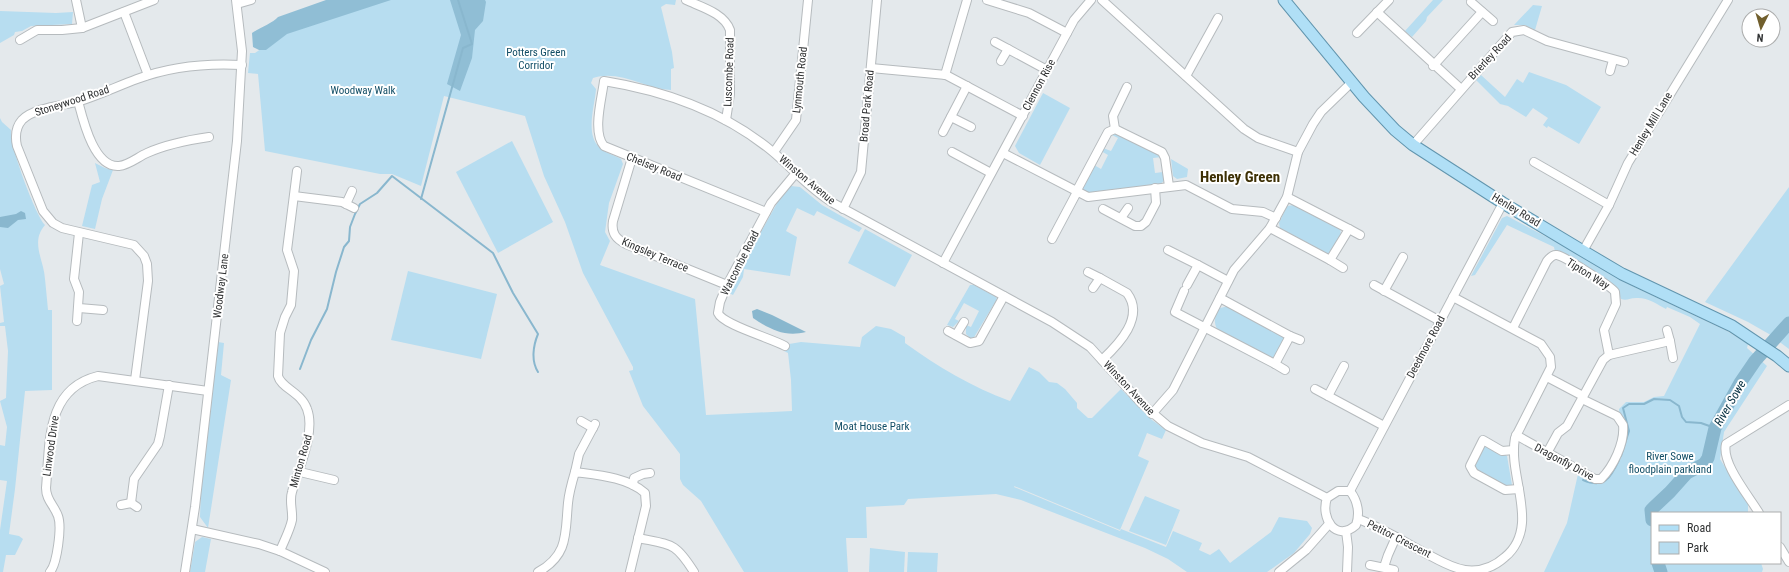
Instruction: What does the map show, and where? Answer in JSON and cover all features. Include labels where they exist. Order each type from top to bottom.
[{"type":"main road","name":"Henley Road","points":[[1284,0],[1352,82],[1395,130],[1413,145],[1503,204],[1622,274],[1732,326],[1755,340],[1789,366]]},
{"type":"street","points":[[76,0],[82,28]]},
{"type":"street","points":[[20,40],[37,30],[82,28],[154,0]]},
{"type":"street","points":[[237,2],[251,0]]},
{"type":"street","name":"Luscombe Road","points":[[686,0],[718,15],[728,25],[730,30],[730,94],[726,120]]},
{"type":"street","name":"Lynmouth Road","points":[[774,152],[792,128],[797,116],[808,0]]},
{"type":"street","name":"Broad Park Road","points":[[842,209],[860,172],[877,0]]},
{"type":"street","points":[[945,75],[967,0]]},
{"type":"street","points":[[987,0],[1029,13],[1067,33]]},
{"type":"street","name":"Clennon Rise","points":[[943,263],[1074,20],[1091,0]]},
{"type":"street","points":[[1102,0],[1248,132],[1258,138],[1298,152]]},
{"type":"street","points":[[1357,33],[1389,0]]},
{"type":"street","name":"Henley Mill Lane","points":[[1583,251],[1609,205],[1628,163],[1728,0]]},
{"type":"street","name":"Woodway Lane","points":[[185,572],[192,529],[232,193],[242,65],[241,29],[237,2]]},
{"type":"street","points":[[1471,2],[1493,21]]},
{"type":"street","points":[[124,12],[148,75]]},
{"type":"street","points":[[1377,12],[1433,66],[1461,89]]},
{"type":"street","points":[[1433,66],[1482,12]]},
{"type":"street","points":[[1186,76],[1218,18]]},
{"type":"street","name":"Brierley Road","points":[[1413,145],[1512,32],[1520,29],[1528,31],[1547,41],[1624,62]]},
{"type":"street","points":[[996,42],[1047,70]]},
{"type":"street","points":[[1001,61],[1008,49]]},
{"type":"street","points":[[1610,71],[1613,60]]},
{"type":"street","name":"Stoneywood Road","points":[[135,380],[148,281],[147,264],[144,256],[134,245],[80,233],[62,228],[53,223],[43,211],[16,138],[18,127],[27,116],[37,112],[78,101],[148,75],[170,69],[198,65],[242,65]]},
{"type":"street","points":[[871,68],[945,75],[1023,116]]},
{"type":"street","name":"Winston Avenue","points":[[604,81],[642,88],[673,96],[726,120],[774,152],[821,196],[842,209],[1004,296],[1078,338],[1102,360],[1152,414],[1188,438],[1248,457],[1327,498]]},
{"type":"street","name":"Chelsey Road","points":[[604,81],[598,131],[601,142],[610,149],[766,212]]},
{"type":"street","points":[[1152,414],[1172,390],[1206,327],[1228,281],[1239,264],[1270,228],[1276,218],[1287,197],[1298,152],[1306,134],[1321,112],[1352,82]]},
{"type":"street","points":[[943,132],[967,86]]},
{"type":"street","points":[[1115,129],[1113,116],[1127,87]]},
{"type":"street","points":[[78,101],[85,125],[96,152],[104,161],[113,165],[125,164],[166,146],[209,137]]},
{"type":"street","points":[[951,117],[971,127]]},
{"type":"street","points":[[1115,129],[1164,154],[1169,186]]},
{"type":"street","points":[[1052,239],[1108,132],[1115,129]]},
{"type":"street","points":[[952,152],[991,173]]},
{"type":"street","points":[[1003,153],[1088,197],[1186,185],[1232,208],[1263,212],[1276,218]]},
{"type":"street","name":"Kingsley Terrace","points":[[632,158],[612,221],[612,231],[614,236],[626,244],[727,285]]},
{"type":"street","points":[[1534,162],[1609,205]]},
{"type":"street","name":"Minton Road","points":[[280,551],[292,520],[291,498],[300,472],[310,430],[309,417],[302,399],[280,381],[278,376],[280,333],[291,305],[294,271],[287,250],[298,171]]},
{"type":"street","name":"Watcombe Road","points":[[785,346],[767,337],[724,321],[720,317],[718,307],[727,285],[766,212],[776,196],[796,173]]},
{"type":"street","points":[[1103,209],[1135,226],[1144,224],[1156,203],[1155,188]]},
{"type":"street","points":[[346,204],[352,191]]},
{"type":"street","points":[[294,196],[342,202],[354,208]]},
{"type":"street","points":[[1287,197],[1360,235]]},
{"type":"street","name":"Deedmore Road","points":[[1350,492],[1452,297],[1503,204]]},
{"type":"street","points":[[1121,218],[1128,208]]},
{"type":"street","points":[[1270,228],[1343,268]]},
{"type":"street","points":[[1330,260],[1349,229]]},
{"type":"street","points":[[77,321],[79,292],[74,279],[80,233]]},
{"type":"street","points":[[1168,250],[1228,281]]},
{"type":"street","name":"Tipton Way","points":[[1513,328],[1547,261],[1551,256],[1557,255],[1568,260],[1608,285],[1615,292],[1616,304],[1604,330],[1609,354]]},
{"type":"street","points":[[1384,291],[1403,258]]},
{"type":"street","points":[[1198,265],[1185,288],[1175,312],[1285,370]]},
{"type":"street","points":[[1088,272],[1127,293],[1133,308],[1131,321],[1126,334],[1102,360]]},
{"type":"street","points":[[1093,288],[1100,278]]},
{"type":"street","points":[[1374,285],[1440,321]]},
{"type":"street","points":[[948,331],[970,343],[979,341],[1004,296]]},
{"type":"street","name":"Petitor Crescent","points":[[1358,519],[1396,537],[1455,570],[1481,570],[1498,563],[1509,553],[1518,540],[1522,523],[1514,450],[1516,435],[1547,377],[1551,362],[1545,347],[1513,328],[1452,297]]},
{"type":"street","points":[[1220,298],[1300,340]]},
{"type":"street","points":[[79,308],[103,310]]},
{"type":"street","points":[[956,335],[964,322]]},
{"type":"street","points":[[1667,330],[1673,358]]},
{"type":"street","points":[[1275,364],[1290,336]]},
{"type":"street","points":[[1547,453],[1558,433],[1567,426],[1597,370],[1609,354],[1670,341]]},
{"type":"street","points":[[1328,396],[1344,366]]},
{"type":"street","name":"Linwood Drive","points":[[50,572],[54,565],[60,524],[55,510],[47,499],[46,488],[52,430],[57,407],[69,391],[91,378],[104,376],[208,391]]},
{"type":"street","name":"Dragonfly Drive","points":[[1516,435],[1595,479],[1601,479],[1607,472],[1621,443],[1623,425],[1617,416],[1582,398],[1547,377]]},
{"type":"street","points":[[121,505],[134,505],[134,479],[158,444],[169,385]]},
{"type":"street","points":[[1315,389],[1384,426]]},
{"type":"street","points":[[1758,512],[1727,461],[1725,450],[1726,444],[1789,404]]},
{"type":"street","points":[[538,572],[554,560],[563,547],[568,501],[574,472],[579,454],[594,426],[581,421]]},
{"type":"street","points":[[1514,450],[1502,451],[1483,440],[1470,466],[1474,473],[1505,490],[1519,489]]},
{"type":"street","points":[[300,472],[334,480]]},
{"type":"street","points":[[574,472],[598,476],[633,485],[645,493],[646,506],[630,572]]},
{"type":"street","points":[[633,485],[634,478],[650,473]]},
{"type":"street","points":[[1338,491],[1350,492],[1356,500],[1358,519],[1356,525],[1346,531],[1336,530],[1329,524],[1325,504],[1327,498],[1338,491]]},
{"type":"street","points":[[1279,572],[1306,550],[1329,524]]},
{"type":"street","points":[[192,529],[255,543],[280,551],[325,572]]},
{"type":"street","points":[[1346,531],[1348,547],[1347,572]]},
{"type":"street","points":[[1384,567],[1396,537]]},
{"type":"street","points":[[638,538],[673,546],[679,550],[694,572]]},
{"type":"street","points":[[1781,549],[1789,562]]},
{"type":"street","points":[[1370,565],[1394,570]]},
{"type":"green space","points":[[379,0],[676,0],[675,5],[666,4],[661,7],[672,52],[674,68],[671,69],[671,90],[613,76],[593,78],[591,83],[596,89],[592,119],[592,135],[599,147],[621,159],[623,164],[609,203],[605,232],[610,241],[600,265],[695,299],[706,415],[792,411],[788,353],[784,351],[789,344],[801,342],[860,347],[862,337],[876,326],[891,329],[905,337],[905,343],[943,368],[969,383],[1010,401],[1029,367],[1039,372],[1049,382],[1057,383],[1065,389],[1077,403],[1077,408],[1088,418],[1092,418],[1121,389],[1152,420],[1166,430],[1162,439],[1147,433],[1138,456],[1149,461],[1120,530],[1014,487],[1120,531],[1121,529],[1166,547],[1173,531],[1202,543],[1199,550],[1210,555],[1219,549],[1230,563],[1271,532],[1279,517],[1307,521],[1312,528],[1310,534],[1294,553],[1267,572],[1187,572],[1168,559],[1145,548],[1021,500],[996,494],[908,499],[904,505],[866,507],[867,538],[846,538],[848,572],[744,572],[701,501],[683,485],[680,479],[680,454],[643,406],[629,371],[633,370],[633,367],[583,273],[565,222],[544,176],[525,116],[444,96],[421,186],[392,174],[380,174],[265,151],[258,74],[248,73],[250,53],[255,53],[287,31]]},
{"type":"green space","points":[[1433,0],[1443,0],[1427,17],[1426,21],[1412,37],[1405,31]]},
{"type":"green space","points":[[1533,5],[1542,6],[1535,30],[1525,25],[1514,25]]},
{"type":"green space","points":[[0,11],[56,13],[73,12],[72,24],[31,26],[22,31],[15,32],[14,35],[0,43]]},
{"type":"green space","points":[[1529,72],[1566,85],[1601,107],[1579,144],[1548,126],[1547,128],[1543,125],[1548,118],[1533,108],[1526,117],[1508,106],[1500,104],[1476,80],[1481,75],[1505,97],[1517,79],[1523,83]]},
{"type":"green space","points":[[1043,93],[1070,108],[1040,165],[1019,153],[1015,146]]},
{"type":"green space","points":[[0,118],[2,122],[11,130],[11,138],[14,149],[29,194],[45,225],[41,231],[38,245],[44,272],[48,310],[52,310],[52,390],[25,391],[9,534],[19,536],[23,539],[15,555],[6,555],[3,572],[0,572],[0,530],[7,481],[0,480],[0,445],[5,446],[7,427],[0,401],[6,398],[8,351],[5,326],[0,326],[0,323],[4,322],[0,286],[4,284],[0,269]]},
{"type":"green space","points":[[1112,132],[1160,154],[1162,157],[1153,158],[1155,173],[1163,172],[1164,181],[1160,184],[1085,193],[1082,189],[1094,165],[1101,169],[1108,155],[1101,151],[1103,148],[1111,151],[1118,138],[1110,134]]},
{"type":"green space","points":[[512,141],[553,222],[498,253],[456,172]]},
{"type":"green space","points":[[1171,159],[1188,169],[1187,177],[1177,179],[1173,176]]},
{"type":"green space","points":[[95,163],[113,170],[102,199],[95,229],[82,226],[92,185],[100,182]]},
{"type":"green space","points":[[791,186],[800,187],[822,205],[862,228],[859,232],[817,211],[814,216],[797,208],[786,231],[797,237],[790,276],[744,269],[743,277],[733,295],[727,292],[780,198]]},
{"type":"green space","points":[[1789,187],[1789,349],[1769,334],[1748,322],[1705,302]]},
{"type":"green space","points":[[1294,205],[1340,228],[1341,235],[1331,253],[1324,253],[1280,229],[1279,223],[1287,206]]},
{"type":"green space","name":"River Sowe floodplain parkland","points":[[1507,216],[1560,244],[1624,282],[1727,331],[1748,344],[1747,348],[1767,366],[1724,432],[1720,459],[1748,504],[1748,512],[1651,512],[1651,564],[1761,564],[1763,569],[1762,572],[1544,572],[1567,523],[1578,474],[1597,482],[1622,447],[1619,409],[1626,402],[1644,402],[1654,397],[1664,396],[1700,324],[1690,317],[1667,307],[1666,309],[1648,300],[1640,298],[1625,300],[1621,299],[1616,287],[1555,252],[1554,247],[1507,225],[1475,275],[1471,276],[1502,218]]},
{"type":"green space","points":[[865,229],[912,255],[895,287],[848,263]]},
{"type":"green space","points":[[408,271],[497,294],[481,359],[391,340]]},
{"type":"green space","points":[[970,285],[974,285],[997,299],[973,339],[966,334],[966,325],[971,327],[979,311],[964,303],[955,319],[959,321],[953,327],[947,325]]},
{"type":"green space","points":[[1229,306],[1283,335],[1285,339],[1275,358],[1270,357],[1217,329],[1215,318],[1217,313],[1220,308]]},
{"type":"green space","points":[[218,342],[224,343],[221,375],[231,380],[208,528],[200,517],[201,487]]},
{"type":"green space","points":[[1488,446],[1507,456],[1512,485],[1506,486],[1474,468],[1473,464],[1483,447]]},
{"type":"green space","points":[[1145,496],[1180,510],[1166,545],[1129,531]]},
{"type":"green space","points":[[202,537],[211,539],[205,572],[190,572],[195,542]]},
{"type":"green space","points":[[870,548],[905,552],[904,572],[869,572]]},
{"type":"green space","points":[[908,552],[938,553],[937,572],[907,572]]},
{"type":"shaded area","points":[[326,0],[391,0],[287,34],[266,50],[259,50],[253,47],[252,33],[278,17]]},
{"type":"shaded area","points":[[450,0],[485,0],[486,2],[483,21],[475,30],[472,58],[460,91],[447,84],[461,35]]},
{"type":"shaded area","points":[[21,211],[25,213],[26,219],[18,220],[8,228],[0,227],[0,217],[16,214]]},
{"type":"shaded area","points":[[757,309],[806,332],[791,334],[772,329],[753,318],[752,311]]},
{"type":"waterway","points":[[421,199],[463,48],[472,44],[458,0]]},
{"type":"waterway","points":[[300,369],[311,340],[327,309],[344,247],[349,241],[350,227],[355,214],[360,204],[377,193],[392,176],[493,253],[513,293],[538,334],[534,353],[534,363],[538,372]]},
{"type":"waterway","name":"River Sowe","points":[[1651,512],[1651,510],[1687,473],[1704,464],[1708,458],[1715,428],[1740,383],[1755,361],[1789,323]]},
{"type":"waterway","points":[[1621,456],[1629,431],[1623,408],[1629,404],[1644,404],[1654,399],[1670,400],[1679,406],[1682,417],[1686,422],[1701,423],[1715,428]]},
{"type":"waterway","points":[[1583,480],[1590,483],[1601,483],[1613,472],[1619,460]]},
{"type":"waterway","name":"River Sowe","points":[[1658,564],[1661,572]]},
{"type":"district","name":"Henley Green","points":[[1240,177]]},
{"type":"park label","name":"Potters Green Corridor","points":[[536,58]]},
{"type":"park label","name":"Woodway Walk","points":[[363,90]]},
{"type":"park label","name":"Moat House Park","points":[[872,426]]}]
